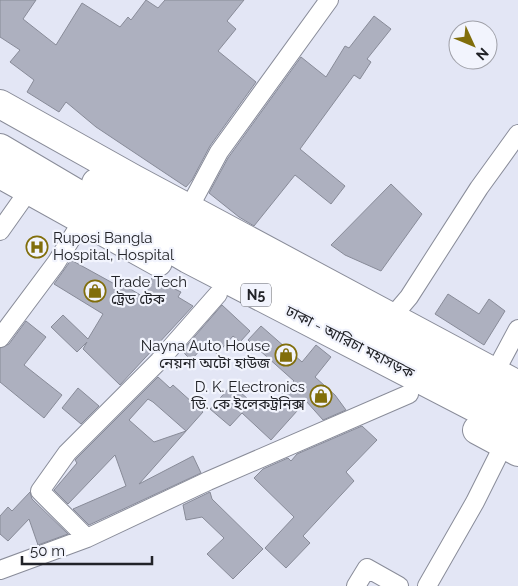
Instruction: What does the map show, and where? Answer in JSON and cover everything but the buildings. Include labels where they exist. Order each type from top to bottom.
[{"type":"highway","points":[[0,104],[506,379]]},
{"type":"highway","name":"ঢাকা - আরিচা মহাসড়ক","points":[[0,127],[176,230],[518,408]]},
{"type":"highway","name":"ঢাকা - আরিচা মহাসড়ক","points":[[0,148],[188,259],[513,442]]},
{"type":"highway","points":[[0,174],[218,294],[409,394],[513,442]]},
{"type":"street","points":[[189,208],[219,152],[329,0]]},
{"type":"street","points":[[392,317],[409,297],[478,188],[518,134]]},
{"type":"street","points":[[0,231],[29,190]]},
{"type":"street","points":[[0,338],[56,263],[83,220]]},
{"type":"street","points":[[87,538],[40,490],[67,453],[166,354],[218,294]]},
{"type":"street","points":[[506,379],[518,330]]},
{"type":"street","points":[[0,570],[87,538],[208,481],[409,394]]},
{"type":"street","points":[[427,586],[513,442]]},
{"type":"street","points":[[356,586],[366,568],[399,586]]},
{"type":"place","name":"Ruposi Bangla Hospital, Hospital","points":[[37,247]]},
{"type":"place","name":"Trade Tech ট্রেড টেক","points":[[95,291]]},
{"type":"place","name":"Nayna Auto House নেয়না অটো হাউজ","points":[[286,355]]},
{"type":"place","name":"D. K. Electronics ডি. কে ইলেকট্রনিক্স","points":[[321,396]]}]
